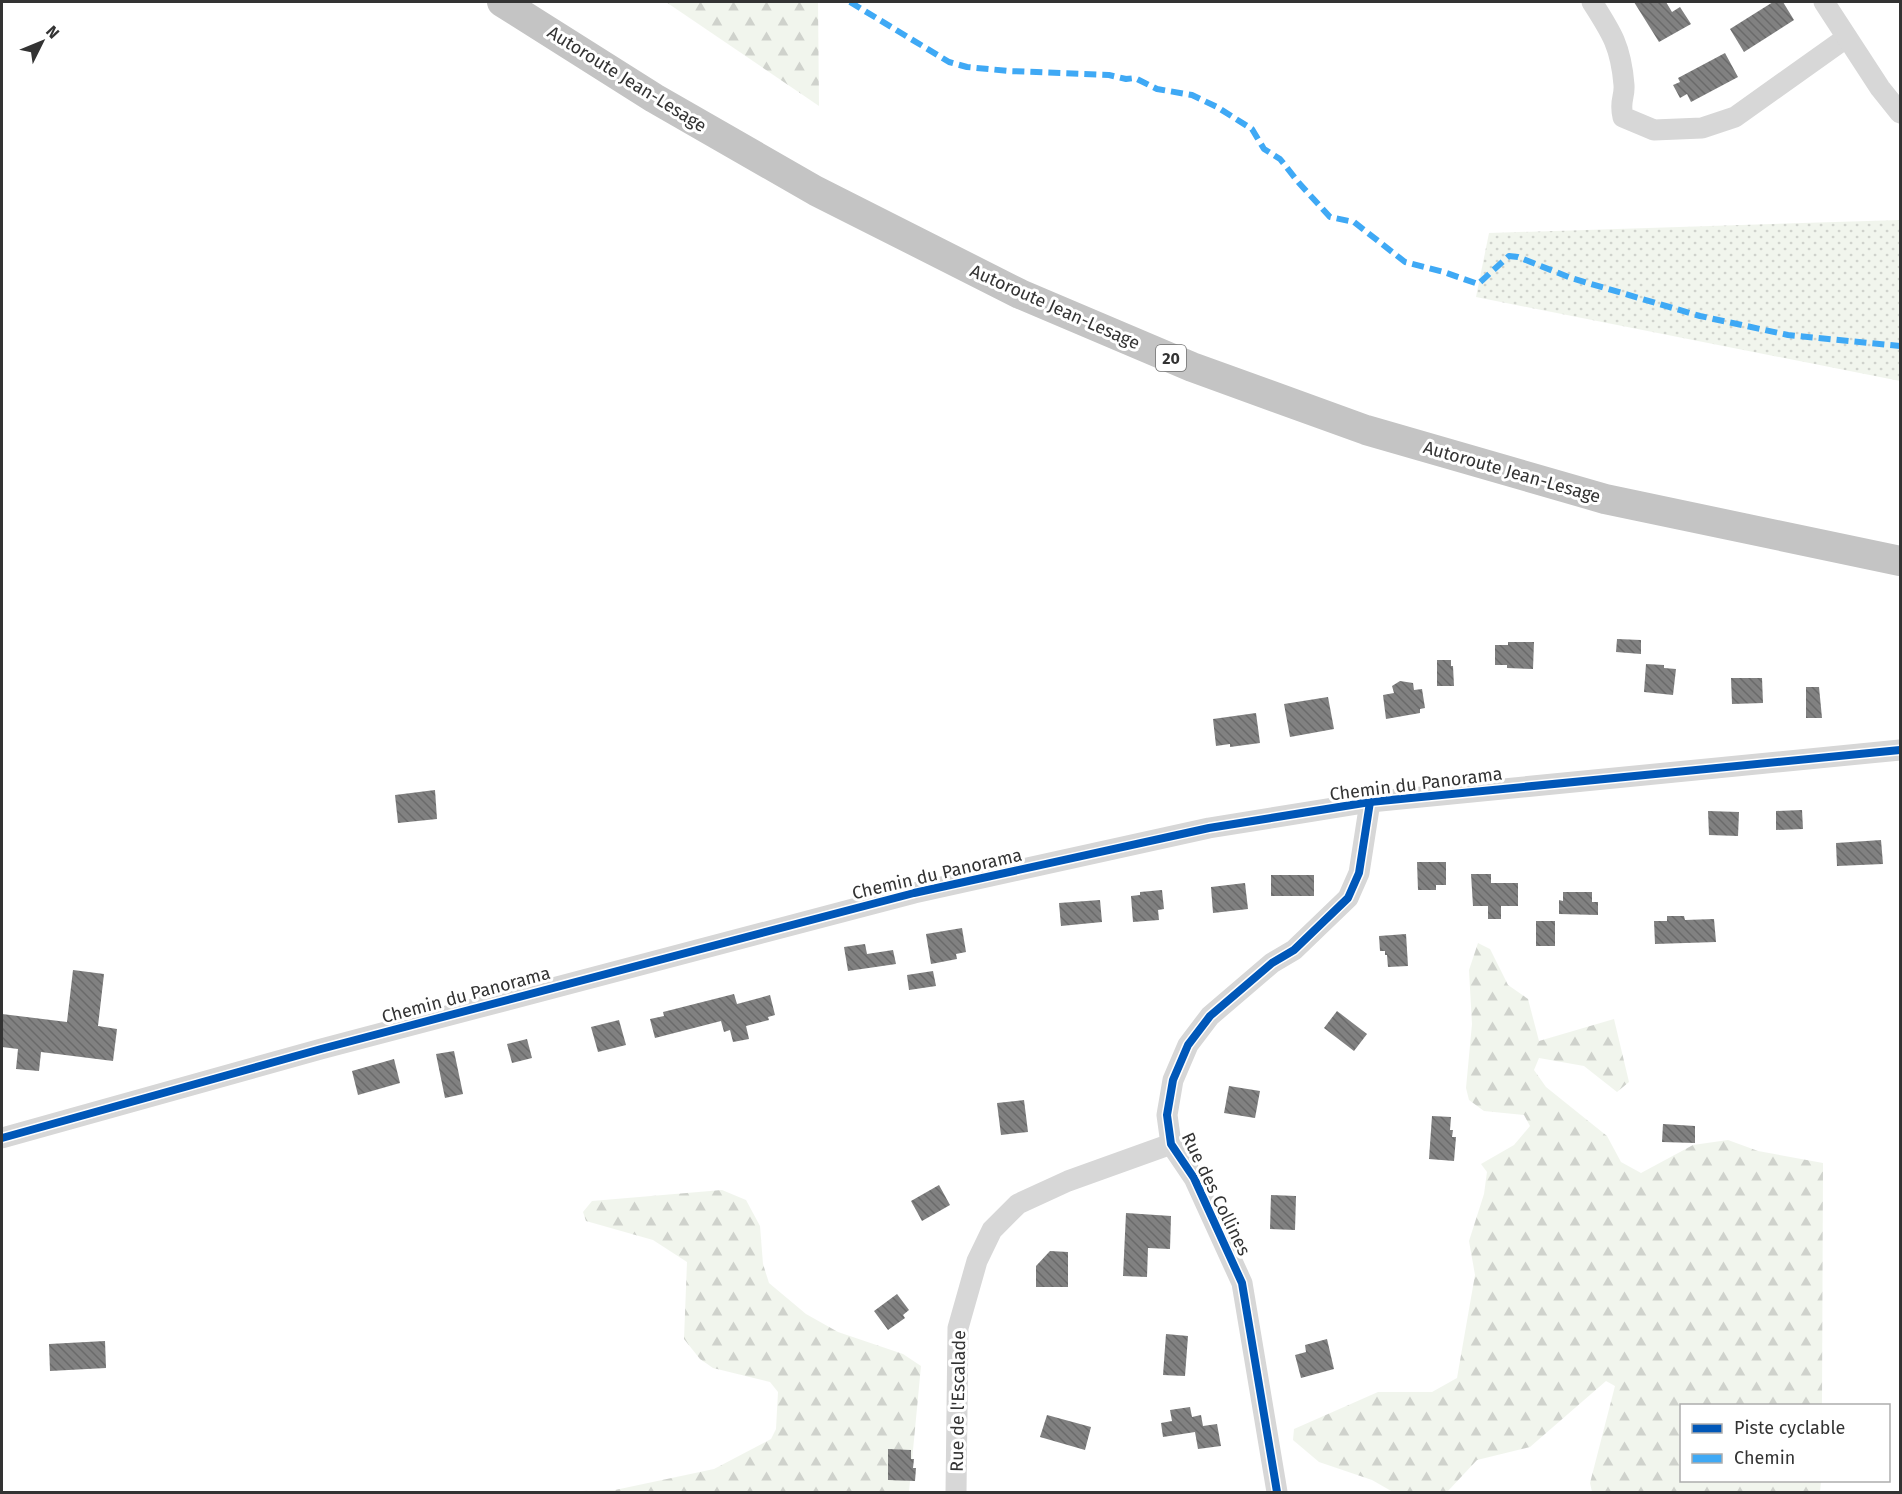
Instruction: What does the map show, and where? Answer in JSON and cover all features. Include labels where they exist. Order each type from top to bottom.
[{"type":"highway","name":"Autoroute Jean-Lesage","points":[[502,2],[654,98],[816,191],[1020,294],[1192,368],[1366,430],[1605,499],[1900,561]]},
{"type":"street","points":[[1592,2],[1613,36],[1622,60],[1625,90],[1620,105],[1623,117],[1654,130],[1702,128],[1735,117],[1846,38]]},
{"type":"street","points":[[1824,2],[1880,88],[1900,112]]},
{"type":"street","name":"Chemin du Panorama","points":[[2,1138],[321,1049],[914,893],[1209,828],[1370,802],[1900,750]]},
{"type":"street","name":"Rue des Collines","points":[[1277,1492],[1242,1283],[1194,1178],[1172,1144],[1167,1115],[1173,1080],[1188,1045],[1210,1016],[1272,963],[1294,950],[1348,898],[1359,873],[1370,802]]},
{"type":"street","name":"Rue de l'Escalade","points":[[956,1492],[958,1328],[977,1261],[992,1230],[1018,1204],[1068,1181],[1172,1144]]},
{"type":"green space","points":[[666,2],[818,2],[819,106]]},
{"type":"green space","points":[[1900,220],[1900,381],[1476,297],[1489,233]]},
{"type":"green space","points":[[1478,943],[1490,949],[1508,985],[1528,999],[1539,1041],[1614,1019],[1629,1082],[1617,1092],[1584,1066],[1539,1058],[1534,1070],[1546,1087],[1607,1136],[1621,1162],[1641,1173],[1693,1145],[1728,1140],[1758,1151],[1823,1163],[1822,1404],[1680,1404],[1680,1482],[1821,1482],[1820,1492],[1592,1492],[1590,1483],[1615,1386],[1606,1381],[1530,1447],[1477,1460],[1447,1492],[1393,1492],[1372,1480],[1319,1462],[1293,1440],[1294,1429],[1378,1392],[1432,1392],[1457,1378],[1475,1275],[1469,1241],[1484,1194],[1487,1172],[1481,1164],[1514,1145],[1530,1126],[1524,1115],[1484,1111],[1469,1100],[1466,1088],[1472,1024],[1469,970]]},
{"type":"green space","points":[[722,1190],[746,1200],[760,1226],[763,1264],[769,1283],[806,1314],[838,1332],[903,1354],[921,1366],[909,1492],[551,1492],[615,1490],[714,1469],[771,1439],[776,1429],[778,1392],[770,1382],[713,1368],[700,1359],[684,1339],[687,1262],[653,1240],[586,1221],[583,1212],[592,1201]]},
{"type":"building","points":[[1634,2],[1666,2],[1672,12],[1680,7],[1691,24],[1659,42]]},
{"type":"building","points":[[1773,2],[1783,2],[1794,20],[1744,52],[1730,29]]},
{"type":"building","points":[[1725,53],[1738,77],[1691,102],[1687,94],[1680,98],[1673,85],[1680,82],[1678,78]]},
{"type":"building","points":[[1617,639],[1641,640],[1641,654],[1616,652]]},
{"type":"building","points":[[1508,642],[1534,642],[1533,669],[1495,665],[1495,645],[1508,645]]},
{"type":"building","points":[[1437,660],[1451,660],[1454,686],[1437,686]]},
{"type":"building","points":[[1646,664],[1664,665],[1664,668],[1676,669],[1673,695],[1644,692]]},
{"type":"building","points":[[1731,678],[1762,678],[1763,703],[1732,704]]},
{"type":"building","points":[[1400,681],[1413,683],[1414,690],[1422,689],[1425,708],[1420,709],[1420,713],[1386,719],[1383,695],[1394,693],[1392,686]]},
{"type":"building","points":[[1806,687],[1819,687],[1822,718],[1806,718]]},
{"type":"building","points":[[1328,697],[1334,729],[1290,737],[1284,704]]},
{"type":"building","points":[[1256,713],[1260,743],[1230,747],[1230,744],[1216,746],[1213,719]]},
{"type":"building","points":[[435,790],[437,819],[398,823],[395,795]]},
{"type":"building","points":[[1802,810],[1803,829],[1776,830],[1776,811]]},
{"type":"building","points":[[1708,811],[1739,812],[1738,836],[1709,835]]},
{"type":"building","points":[[1881,840],[1883,864],[1837,866],[1836,843]]},
{"type":"building","points":[[1417,862],[1446,862],[1446,885],[1436,885],[1436,890],[1418,890]]},
{"type":"building","points":[[1471,874],[1491,874],[1491,883],[1518,883],[1518,906],[1501,906],[1501,919],[1488,919],[1488,906],[1473,906]]},
{"type":"building","points":[[1271,875],[1314,875],[1314,896],[1271,896]]},
{"type":"building","points":[[1245,883],[1248,909],[1213,913],[1211,887]]},
{"type":"building","points":[[1162,890],[1164,909],[1158,910],[1159,920],[1133,922],[1131,896],[1140,895],[1140,892]]},
{"type":"building","points":[[1563,892],[1592,892],[1592,902],[1598,902],[1598,915],[1559,914],[1559,900],[1563,901]]},
{"type":"building","points":[[1100,900],[1102,922],[1061,926],[1059,903]]},
{"type":"building","points":[[1667,916],[1684,916],[1685,920],[1714,919],[1716,942],[1655,944],[1654,921],[1667,921]]},
{"type":"building","points":[[1536,921],[1555,921],[1555,946],[1536,946]]},
{"type":"building","points":[[962,928],[966,952],[956,954],[957,959],[931,964],[926,934]]},
{"type":"building","points":[[1406,934],[1408,966],[1388,967],[1385,951],[1380,951],[1379,936]]},
{"type":"building","points":[[865,944],[867,954],[893,950],[896,964],[848,971],[844,947]]},
{"type":"building","points":[[73,970],[104,974],[98,1026],[117,1029],[113,1061],[41,1052],[39,1071],[16,1069],[18,1049],[2,1047],[2,1014],[67,1022]]},
{"type":"building","points":[[933,971],[936,986],[909,990],[907,975]]},
{"type":"building","points":[[734,994],[737,1004],[770,995],[775,1015],[768,1017],[769,1020],[746,1026],[749,1039],[733,1042],[730,1030],[724,1032],[721,1021],[655,1038],[650,1019],[664,1016],[663,1012]]},
{"type":"building","points":[[1337,1011],[1367,1034],[1354,1051],[1324,1028]]},
{"type":"building","points":[[619,1020],[626,1045],[598,1052],[591,1027]]},
{"type":"building","points":[[527,1039],[532,1058],[512,1063],[507,1044]]},
{"type":"building","points":[[454,1051],[463,1094],[445,1098],[436,1054]]},
{"type":"building","points":[[394,1059],[400,1083],[358,1095],[352,1071]]},
{"type":"building","points":[[1229,1086],[1260,1091],[1255,1118],[1224,1113]]},
{"type":"building","points":[[1024,1100],[1028,1132],[1001,1135],[997,1103]]},
{"type":"building","points":[[1432,1116],[1451,1117],[1450,1130],[1453,1130],[1452,1137],[1456,1137],[1454,1161],[1429,1159]]},
{"type":"building","points":[[1663,1124],[1695,1126],[1695,1143],[1662,1142]]},
{"type":"building","points":[[939,1185],[950,1205],[922,1221],[911,1201]]},
{"type":"building","points":[[1271,1195],[1296,1196],[1295,1230],[1270,1229]]},
{"type":"building","points":[[1126,1213],[1171,1216],[1170,1249],[1148,1248],[1147,1277],[1123,1276]]},
{"type":"building","points":[[1050,1251],[1068,1252],[1068,1287],[1036,1287],[1036,1266]]},
{"type":"building","points":[[897,1294],[909,1310],[903,1315],[905,1318],[888,1330],[874,1311]]},
{"type":"building","points":[[1166,1334],[1188,1336],[1185,1376],[1163,1375]]},
{"type":"building","points":[[1327,1339],[1334,1369],[1301,1378],[1295,1355],[1306,1352],[1305,1345]]},
{"type":"building","points":[[105,1341],[106,1368],[50,1371],[49,1344]]},
{"type":"building","points":[[1190,1407],[1192,1417],[1201,1415],[1203,1426],[1217,1424],[1221,1446],[1198,1449],[1195,1432],[1163,1437],[1161,1423],[1172,1421],[1170,1410]]},
{"type":"building","points":[[1047,1415],[1091,1427],[1085,1450],[1040,1437]]},
{"type":"building","points":[[888,1449],[911,1450],[911,1459],[914,1459],[913,1468],[916,1468],[915,1481],[888,1480]]},
{"type":"marked path","points":[[850,2],[949,62],[967,67],[1135,78],[1157,89],[1192,95],[1217,107],[1252,129],[1264,149],[1280,159],[1330,217],[1354,222],[1405,262],[1478,284],[1509,256],[1518,257],[1571,278],[1700,316],[1788,335],[1900,346]]},
{"type":"cycle path","points":[[2,1138],[321,1049],[914,893],[1209,828],[1370,802],[1900,750]]},
{"type":"cycle path","points":[[1277,1492],[1242,1283],[1194,1178],[1171,1144],[1167,1115],[1173,1080],[1188,1045],[1210,1016],[1272,963],[1294,950],[1348,898],[1359,873],[1370,802]]}]
